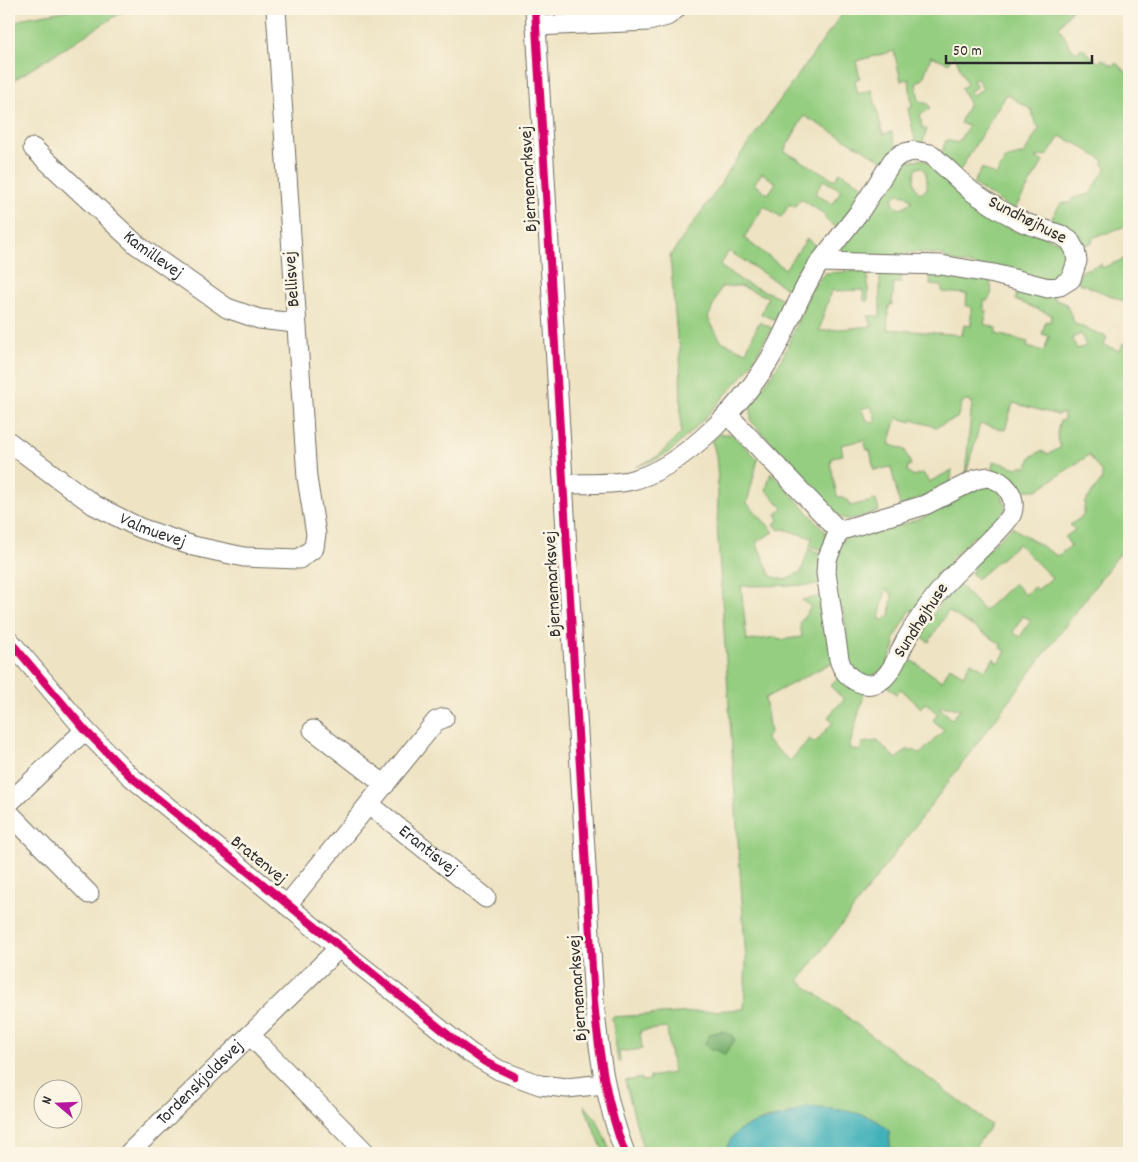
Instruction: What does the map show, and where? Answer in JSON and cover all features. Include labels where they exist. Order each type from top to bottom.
[{"type":"street","name":"Bellisvej","points":[[276,9],[295,323],[307,478],[316,534],[314,548]]},
{"type":"street","points":[[536,17],[649,21],[667,16],[676,9]]},
{"type":"street","name":"Bjernemarksvej","points":[[536,17],[598,1048],[604,1084],[625,1153]]},
{"type":"street","name":"Kamillevej","points":[[33,148],[137,245],[227,308],[259,319],[295,323]]},
{"type":"street","name":"Sundhøjhuse","points":[[564,484],[628,481],[654,472],[687,452],[727,414],[745,394],[765,366],[783,336],[802,290],[820,262],[860,211],[893,160],[905,152],[917,151],[931,154],[971,191],[1000,210],[1025,223],[1066,238],[1075,250],[1077,261],[1071,279],[1060,286],[1048,288],[994,274],[941,265],[820,262]]},
{"type":"street","points":[[727,414],[839,531]]},
{"type":"street","name":"Valmuevej","points":[[9,442],[94,505],[140,528],[192,546],[244,557],[298,559],[314,548]]},
{"type":"street","name":"Sundhøjhuse","points":[[984,477],[1002,483],[1012,498],[1013,511],[1006,523],[966,560],[941,589],[912,631],[890,670],[882,680],[871,684],[859,683],[851,678],[843,670],[839,659],[825,566],[839,531],[911,510],[984,477]]},
{"type":"street","name":"Bratenvej","points":[[9,640],[85,730],[130,776],[339,948],[470,1052],[499,1070],[527,1082],[567,1088],[604,1084]]},
{"type":"street","points":[[287,905],[436,721],[444,718]]},
{"type":"street","points":[[9,803],[85,730]]},
{"type":"street","points":[[313,730],[385,785]]},
{"type":"street","name":"Erantisvej","points":[[369,804],[486,898]]},
{"type":"street","points":[[9,813],[89,894]]},
{"type":"street","name":"Tordenskjoldsvej","points":[[129,1153],[339,948]]},
{"type":"street","name":"Tordenskjoldsvej","points":[[250,1035],[366,1153]]},
{"type":"green space","points":[[75,9],[127,9],[9,83],[9,26],[24,18]]},
{"type":"green space","points":[[846,9],[1072,9],[1059,27],[1071,48],[1077,52],[1082,48],[1099,63],[1102,59],[1113,66],[1116,63],[1129,74],[1129,225],[1092,238],[1093,242],[1080,247],[1048,224],[1061,203],[1070,203],[1073,198],[1090,194],[1106,168],[1103,164],[1104,161],[1079,145],[1060,136],[1048,155],[1036,157],[1043,162],[1014,210],[973,184],[982,168],[996,176],[1005,159],[1024,154],[1040,127],[1035,124],[1032,110],[1006,94],[959,172],[941,155],[946,140],[958,143],[968,126],[960,123],[969,103],[961,88],[967,85],[956,58],[952,56],[949,63],[931,56],[923,79],[916,83],[919,101],[928,104],[930,109],[920,115],[922,127],[927,129],[922,145],[916,144],[908,109],[912,107],[909,79],[901,81],[894,51],[856,61],[860,78],[855,80],[858,94],[872,90],[883,134],[892,132],[896,149],[884,161],[804,116],[784,151],[835,180],[840,172],[867,188],[837,228],[826,220],[824,214],[801,199],[794,207],[790,204],[781,217],[764,206],[744,238],[785,269],[807,239],[820,249],[792,292],[729,251],[720,266],[745,283],[784,299],[775,320],[761,314],[768,297],[740,286],[721,287],[708,318],[721,341],[746,352],[759,322],[772,328],[747,371],[700,423],[672,450],[659,458],[636,467],[658,456],[681,433],[680,346],[677,337],[670,256],[724,177]],"holes":[[[977,78],[983,89],[972,95],[970,91],[977,87],[973,80]],[[762,173],[776,183],[768,194],[754,184]],[[823,180],[841,190],[833,204],[815,194]]]},
{"type":"green space","points":[[924,159],[987,210],[988,217],[1019,233],[1024,229],[1059,242],[1067,249],[1069,269],[1054,282],[947,260],[944,255],[910,252],[905,257],[845,255],[842,249],[862,218],[867,219],[888,188],[887,181],[900,162]],"holes":[[[921,167],[926,174],[927,189],[920,193],[916,189],[914,176],[916,169]],[[898,194],[906,195],[912,201],[904,207],[897,208],[893,203],[893,198]]]},
{"type":"green space","points":[[1129,257],[1129,303],[1077,282],[1082,271],[1101,264],[1102,268]]},
{"type":"green space","points":[[880,269],[902,270],[901,283],[894,283],[892,305],[889,305],[887,329],[962,335],[964,325],[971,326],[971,307],[966,306],[967,294],[942,292],[942,286],[930,285],[931,271],[990,280],[991,294],[987,301],[984,300],[984,310],[987,311],[984,324],[997,328],[996,334],[1028,342],[1027,347],[1044,351],[1049,336],[1042,334],[1046,321],[1050,322],[1052,315],[1015,300],[1019,288],[1053,295],[1056,300],[1066,304],[1075,324],[1107,337],[1104,345],[1120,351],[1123,343],[1129,346],[1129,541],[799,981],[991,1125],[971,1153],[891,1153],[891,1148],[878,1121],[837,1111],[807,1107],[785,1116],[764,1119],[727,1146],[726,1153],[644,1153],[625,1081],[641,1078],[642,1081],[650,1080],[649,1077],[673,1073],[667,1028],[640,1031],[642,1049],[619,1052],[620,1062],[618,1062],[612,1017],[744,1009],[746,961],[717,525],[717,468],[714,447],[711,441],[720,434],[731,434],[758,459],[747,503],[774,532],[756,542],[771,576],[785,580],[801,572],[809,549],[821,553],[821,585],[741,586],[747,641],[777,637],[778,640],[802,637],[800,623],[811,607],[802,600],[822,596],[833,662],[765,698],[770,733],[765,739],[790,761],[809,739],[815,743],[833,722],[828,717],[844,699],[830,686],[839,676],[865,691],[849,748],[860,751],[862,743],[878,741],[896,759],[908,749],[911,752],[913,749],[920,754],[944,730],[933,720],[938,714],[926,703],[921,708],[901,689],[896,694],[886,685],[905,656],[942,681],[950,667],[963,675],[971,662],[985,670],[994,658],[996,662],[1000,661],[1006,651],[1000,647],[1001,644],[948,611],[929,642],[919,635],[956,581],[984,611],[1014,583],[1025,595],[1034,587],[1037,590],[1052,578],[1018,544],[977,579],[971,573],[974,569],[970,565],[1012,527],[1057,556],[1071,546],[1065,537],[1075,530],[1070,525],[1083,516],[1085,502],[1102,480],[1102,473],[1089,455],[1037,490],[1015,490],[994,472],[992,468],[993,461],[1018,468],[1020,466],[1028,467],[1031,457],[1041,451],[1049,454],[1061,447],[1057,434],[1060,421],[1064,420],[1064,414],[1060,413],[1058,415],[1013,403],[1005,430],[980,424],[965,478],[972,402],[965,401],[962,403],[957,418],[936,427],[897,418],[889,444],[905,450],[911,465],[908,466],[907,471],[912,476],[923,473],[929,482],[952,470],[950,486],[900,506],[891,467],[874,470],[870,450],[867,450],[864,440],[841,445],[843,455],[832,457],[830,462],[837,496],[849,501],[850,506],[876,500],[879,511],[849,519],[838,517],[832,513],[834,509],[751,421],[751,407],[748,405],[778,364],[807,299],[819,279],[826,273],[868,270],[868,301],[864,301],[863,290],[831,291],[819,331],[872,326],[868,316],[880,316]],"holes":[[[1081,334],[1086,346],[1077,349],[1072,338]],[[871,406],[876,421],[873,423],[867,420],[861,409]],[[1023,616],[1031,620],[1020,637],[1013,632]],[[941,706],[961,709],[952,719],[940,708]]]},
{"type":"green space","points":[[771,472],[825,531],[827,537],[823,550],[810,546],[812,538],[783,529],[779,530],[774,524],[779,520],[776,514],[783,508],[766,490]]},
{"type":"green space","points":[[985,484],[1001,491],[1006,509],[981,537],[973,537],[950,560],[950,568],[918,609],[910,611],[894,639],[895,646],[885,668],[871,677],[852,672],[844,648],[848,641],[843,609],[837,605],[834,558],[837,549],[848,536],[890,524],[896,527],[927,516],[929,510]],"holes":[[[886,589],[892,594],[890,616],[883,620],[879,618]]]},
{"type":"green space","points":[[722,1031],[732,1035],[735,1040],[724,1055],[719,1051],[709,1048],[705,1043],[710,1034]]},
{"type":"green space","points":[[584,1105],[597,1120],[611,1153],[604,1153]]},
{"type":"water","points":[[807,1107],[851,1112],[873,1119],[889,1131],[891,1153],[726,1153],[729,1143],[740,1130],[757,1122],[788,1115]]},
{"type":"cycle path","points":[[535,9],[594,1002],[604,1079],[618,1135],[625,1153]]},
{"type":"cycle path","points":[[9,640],[85,730],[130,776],[457,1042],[485,1062],[514,1076]]}]
